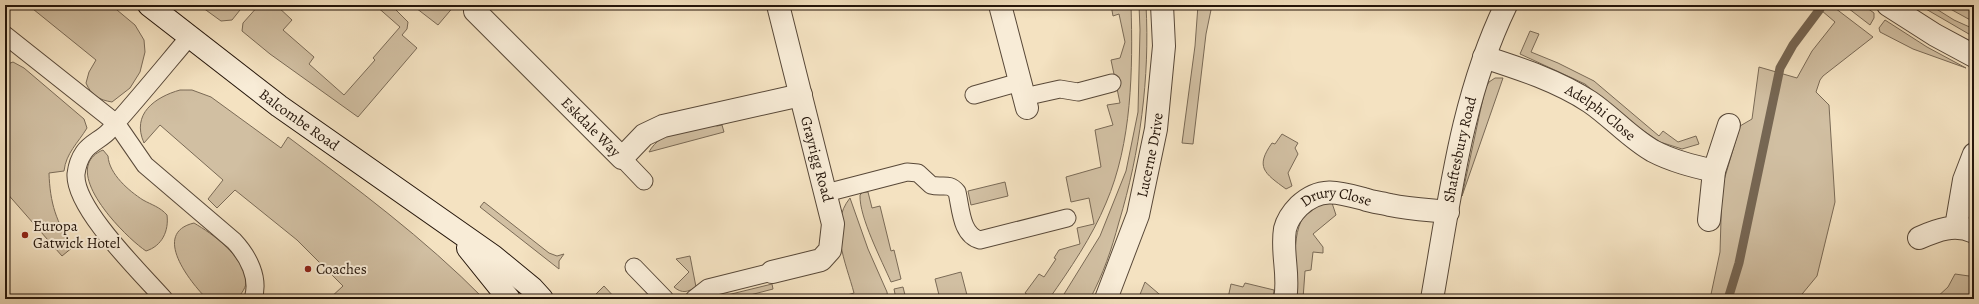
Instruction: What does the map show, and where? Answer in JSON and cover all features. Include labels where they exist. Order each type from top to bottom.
[{"type":"street","name":"Balcombe Road","points":[[149,5],[279,106],[453,230],[493,256],[532,288],[542,299]]},
{"type":"street","name":"Grayrigg Road","points":[[772,272],[821,260],[830,250],[833,224],[778,5]]},
{"type":"street","points":[[1000,5],[1024,96]]},
{"type":"street","name":"Lucerne Drive","points":[[1106,299],[1138,215],[1156,129],[1164,46],[1162,5]]},
{"type":"street","name":"Shaftesbury Road","points":[[1432,299],[1459,141],[1484,57],[1506,5]]},
{"type":"street","points":[[1888,5],[1935,35],[1974,56]]},
{"type":"street","name":"Eskdale Way","points":[[475,10],[622,158],[644,136],[663,126],[800,95]]},
{"type":"street","name":"Adelphi Close","points":[[1484,57],[1540,76],[1567,88],[1591,103],[1635,138],[1653,150],[1677,161],[1714,171]]},
{"type":"street","points":[[1709,220],[1714,171],[1729,125]]},
{"type":"street","points":[[1919,238],[1931,232],[1965,230],[1964,180],[1974,154]]},
{"type":"street","name":"Drury Close","points":[[1285,299],[1287,282],[1284,244],[1286,228],[1290,217],[1306,200],[1317,194],[1331,191],[1344,193],[1365,200],[1402,207],[1448,212]]},
{"type":"street","name":"Balcombe Road","points":[[453,230],[510,299]]},
{"type":"lane","points":[[5,35],[116,123],[145,165],[222,229],[241,249],[252,267],[256,282],[253,299]]},
{"type":"lane","points":[[164,299],[98,223],[87,208],[76,176],[79,161],[85,150],[107,134],[190,36]]},
{"type":"lane","points":[[974,94],[1024,96],[1060,89],[1078,92],[1112,83]]},
{"type":"lane","points":[[622,158],[644,181]]},
{"type":"lane","points":[[826,193],[907,172],[918,172],[931,185],[945,185],[954,188],[957,192],[966,230],[971,236],[980,240],[1067,218]]},
{"type":"lane","points":[[634,267],[665,299]]},
{"type":"lane","points":[[694,299],[708,288],[772,272]]},
{"type":"shaded area","points":[[28,5],[111,5],[135,25],[144,40],[145,52],[140,72],[130,88],[112,102],[103,100],[93,94],[86,83],[89,72],[96,60]]},
{"type":"shaded area","points":[[199,5],[244,5],[232,20],[221,21]]},
{"type":"shaded area","points":[[259,5],[276,5],[292,20],[283,30],[314,57],[309,64],[344,95],[375,60],[373,58],[400,27],[375,5],[391,5],[408,22],[407,29],[402,35],[417,48],[358,117],[270,54],[242,31],[243,23]]},
{"type":"shaded area","points":[[419,5],[455,5],[438,25],[416,8]]},
{"type":"shaded area","points":[[1111,5],[1131,5],[1132,54],[1129,106],[1126,131],[1115,180],[1094,228],[1065,276],[1049,299],[1034,299],[1025,293],[1039,274],[1044,277],[1056,259],[1054,258],[1059,250],[1080,244],[1077,228],[1094,224],[1089,198],[1071,202],[1066,177],[1101,167],[1095,130],[1113,125],[1107,105],[1120,103],[1111,60],[1120,58],[1125,42],[1119,14],[1113,16]]},
{"type":"shaded area","points":[[1139,5],[1146,5],[1147,32],[1145,87],[1138,142],[1126,196],[1107,261],[1090,299],[1061,299],[1100,236],[1126,171],[1138,112],[1140,30]]},
{"type":"shaded area","points":[[1198,5],[1212,5],[1206,34],[1193,144],[1182,143],[1195,46]]},
{"type":"shaded area","points":[[1815,5],[1831,5],[1873,37],[1823,76],[1816,92],[1829,105],[1835,202],[1817,276],[1798,299],[1710,299],[1720,252],[1722,187],[1740,126],[1752,119],[1759,67],[1797,78],[1812,51],[1835,22]]},
{"type":"shaded area","points":[[1844,5],[1863,5],[1874,13],[1874,18],[1870,25]]},
{"type":"shaded area","points":[[1919,5],[1930,5],[1954,20],[1974,29],[1974,37]]},
{"type":"shaded area","points":[[1943,5],[1974,5],[1974,22]]},
{"type":"shaded area","points":[[1885,20],[1927,47],[1966,68],[1913,49],[1880,32],[1879,28]]},
{"type":"shaded area","points":[[1530,31],[1539,34],[1531,52],[1558,63],[1594,81],[1659,136],[1663,131],[1678,142],[1696,136],[1699,144],[1682,149],[1660,142],[1632,123],[1585,84],[1520,54]]},
{"type":"shaded area","points":[[13,62],[24,68],[84,119],[87,128],[70,153],[64,171],[49,173],[51,194],[55,212],[62,229],[73,247],[62,256],[5,191],[5,65]]},
{"type":"shaded area","points":[[1495,78],[1503,78],[1462,196],[1485,89],[1489,82]]},
{"type":"shaded area","points":[[180,90],[192,90],[211,97],[281,148],[288,137],[414,234],[484,299],[329,299],[343,286],[297,240],[235,190],[217,208],[208,199],[223,180],[160,125],[144,143],[141,133],[143,115],[154,102]]},
{"type":"shaded area","points":[[712,124],[717,126],[722,125],[724,132],[649,152],[654,145],[668,135],[686,129]]},
{"type":"shaded area","points":[[1282,134],[1298,143],[1295,148],[1298,154],[1288,173],[1292,186],[1286,189],[1267,174],[1263,164],[1267,151],[1272,143],[1275,144]]},
{"type":"shaded area","points":[[103,150],[108,156],[112,169],[126,187],[143,200],[159,208],[167,215],[167,227],[163,237],[152,249],[146,251],[124,232],[99,202],[91,187],[87,172],[91,159]]},
{"type":"shaded area","points":[[1005,182],[1008,196],[971,205],[968,191]]},
{"type":"shaded area","points":[[863,192],[868,192],[872,208],[880,206],[891,251],[894,250],[901,279],[891,282],[877,251],[863,215],[860,195]]},
{"type":"shaded area","points":[[850,198],[868,249],[887,292],[888,299],[834,299],[854,293],[843,257],[839,232],[840,220]]},
{"type":"shaded area","points":[[484,202],[549,253],[557,256],[564,254],[559,261],[559,269],[480,207]]},
{"type":"shaded area","points":[[1322,203],[1332,203],[1336,215],[1313,234],[1323,247],[1323,253],[1313,252],[1311,270],[1305,271],[1303,299],[1298,299],[1296,295],[1295,259],[1297,233],[1301,221],[1307,212],[1316,205]]},
{"type":"shaded area","points":[[194,223],[210,233],[226,247],[233,254],[244,271],[246,285],[237,299],[207,299],[184,270],[178,258],[175,247],[176,237],[182,228]]},
{"type":"shaded area","points":[[690,256],[696,287],[688,291],[680,291],[674,287],[689,272],[676,259]]},
{"type":"shaded area","points":[[961,272],[968,299],[940,299],[935,279]]},
{"type":"shaded area","points":[[1974,272],[1974,299],[1935,299],[1948,287],[1955,274],[1969,276]]},
{"type":"shaded area","points":[[1145,282],[1165,299],[1143,299],[1139,297]]},
{"type":"shaded area","points":[[1245,283],[1274,290],[1273,299],[1222,299],[1222,297],[1228,298],[1231,284],[1243,287]]},
{"type":"shaded area","points":[[772,284],[773,289],[735,299],[711,299]]},
{"type":"shaded area","points":[[604,286],[616,299],[591,299]]},
{"type":"shaded area","points":[[903,287],[906,299],[896,299],[894,289]]},
{"type":"waterway","points":[[1728,299],[1739,263],[1780,68],[1793,45],[1820,9]]},
{"type":"place","name":"Europa Gatwick Hotel","points":[[25,235]]},
{"type":"place","name":"Coaches","points":[[308,269]]}]
